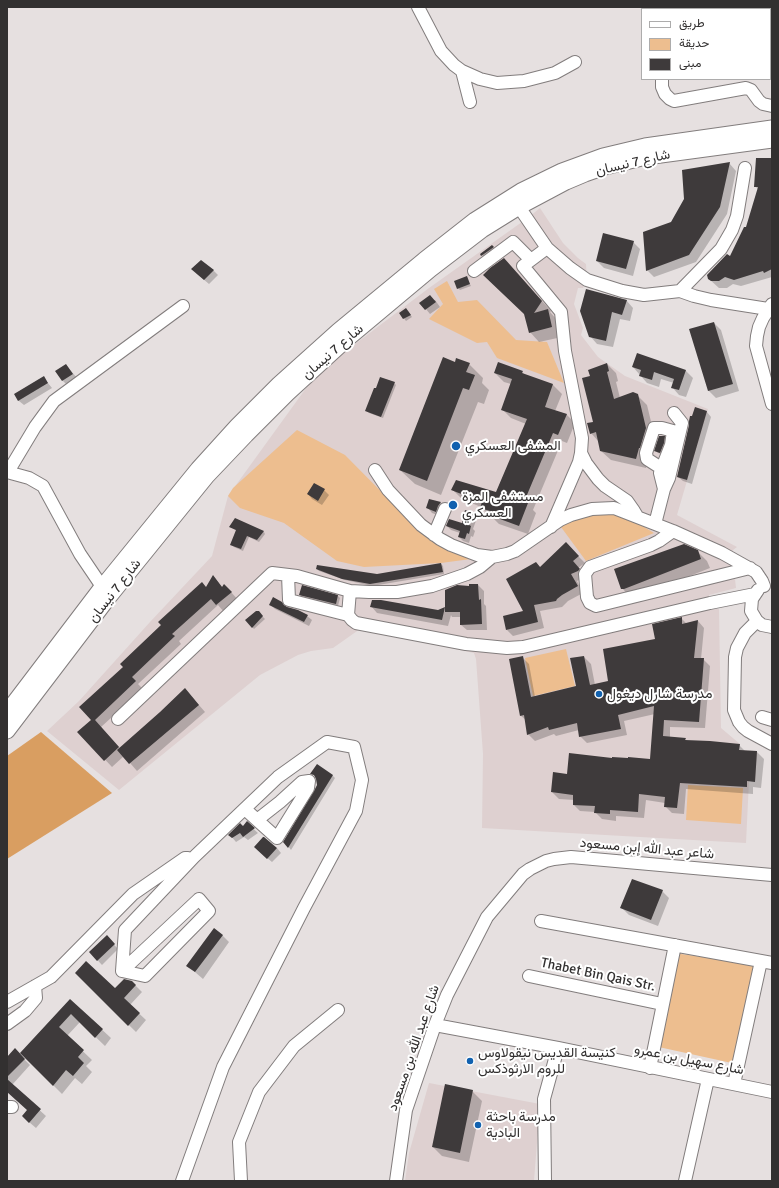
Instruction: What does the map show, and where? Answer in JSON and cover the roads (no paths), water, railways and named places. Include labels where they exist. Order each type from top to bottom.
[{"type":"main road","name":"شارع 7 نيسان","points":[[7,731],[106,592],[198,468],[279,384],[338,331],[424,260],[476,220],[521,191],[562,171],[603,156],[645,146],[772,128]]},
{"type":"main road","name":"شارع 7 نيسان","points":[[7,712],[106,592],[207,476],[246,434],[288,392],[346,340],[431,269],[482,230],[519,207],[566,182],[605,167],[646,157],[772,140]]},
{"type":"street","points":[[422,10],[441,51],[462,71],[488,82],[511,83],[524,81],[545,76],[575,62]]},
{"type":"street","points":[[462,71],[470,102]]},
{"type":"street","points":[[662,80],[662,87],[665,94],[670,100],[674,101],[746,88],[751,90],[763,104],[772,106]]},
{"type":"street","points":[[680,291],[721,249],[732,230],[737,216],[745,168]]},
{"type":"street","points":[[519,207],[547,248],[570,268],[587,280],[622,291],[644,295],[680,291],[699,297],[770,307],[759,327],[756,346],[772,403]]},
{"type":"street","points":[[474,271],[513,242],[531,260]]},
{"type":"street","points":[[547,248],[522,266],[561,312],[565,351],[582,438],[581,453],[575,471],[551,527]]},
{"type":"street","points":[[106,592],[80,554],[43,486],[29,478],[8,472],[35,427],[54,401],[183,306]]},
{"type":"street","points":[[655,524],[664,489],[669,478],[682,423],[674,413]]},
{"type":"street","points":[[581,453],[598,480],[627,501],[637,516]]},
{"type":"street","points":[[661,468],[660,473],[664,489]]},
{"type":"street","points":[[375,470],[388,490],[421,525],[451,545],[477,555],[492,557],[515,551],[571,515],[592,509],[614,508],[637,516],[722,553],[756,572],[760,576],[764,588]]},
{"type":"street","points":[[434,535],[444,509]]},
{"type":"street","points":[[673,531],[652,545],[590,567],[585,574],[587,597],[590,603],[596,606],[750,568]]},
{"type":"street","points":[[118,719],[272,572],[297,576],[350,591],[396,592],[432,586],[467,574],[480,567],[492,557]]},
{"type":"street","points":[[288,575],[289,600],[348,615],[352,620],[361,624],[466,644],[486,647],[514,648],[710,603],[764,588]]},
{"type":"street","points":[[764,588],[752,599],[751,611],[757,621],[762,625],[772,627]]},
{"type":"street","points":[[348,615],[350,591]]},
{"type":"street","points":[[757,621],[751,626],[737,648],[735,657],[734,710],[743,727],[772,744]]},
{"type":"street","points":[[122,971],[125,930],[194,857],[278,777],[327,742],[354,747],[362,780],[356,811],[304,908],[223,1067],[182,1181]]},
{"type":"street","points":[[245,809],[257,820],[277,838],[308,788],[309,780],[302,782],[257,820]]},
{"type":"street","points":[[7,1002],[51,977],[134,894],[185,858],[194,857]]},
{"type":"street","name":"شاعر عبد الله إبن مسعود","points":[[523,874],[546,861],[562,857],[571,857],[772,875]]},
{"type":"street","name":"شارع عبد الله بن مسعود","points":[[396,1181],[406,1110],[435,1025],[447,995],[487,917],[523,874]]},
{"type":"street","points":[[199,899],[209,911],[144,976],[122,971],[199,899]]},
{"type":"street","points":[[541,921],[767,962],[734,1084]]},
{"type":"street","points":[[650,1068],[675,945]]},
{"type":"street","name":"Thabet Bin Qais Str.","points":[[529,976],[662,1004]]},
{"type":"street","points":[[7,1024],[25,1011],[36,998],[35,986]]},
{"type":"street","points":[[241,1181],[239,1142],[259,1092],[294,1046],[338,1010]]},
{"type":"street","name":"شارع سهيل بن عمرو","points":[[435,1025],[558,1048],[772,1092]]},
{"type":"street","points":[[545,1181],[544,1099],[558,1048]]},
{"type":"street","points":[[685,1181],[708,1079]]},
{"type":"place","name":"المشفى العسكري","points":[[456,446]]},
{"type":"place","name":"مستشفى المزة العسكري","points":[[453,505]]},
{"type":"place","name":"مدرسة شارل ديغول","points":[[599,694]]},
{"type":"place","name":"كنيسة القديس نيقولاوس للروم الارثوذكس","points":[[470,1061]]},
{"type":"place","name":"مدرسة باحثة البادية","points":[[478,1125]]}]
